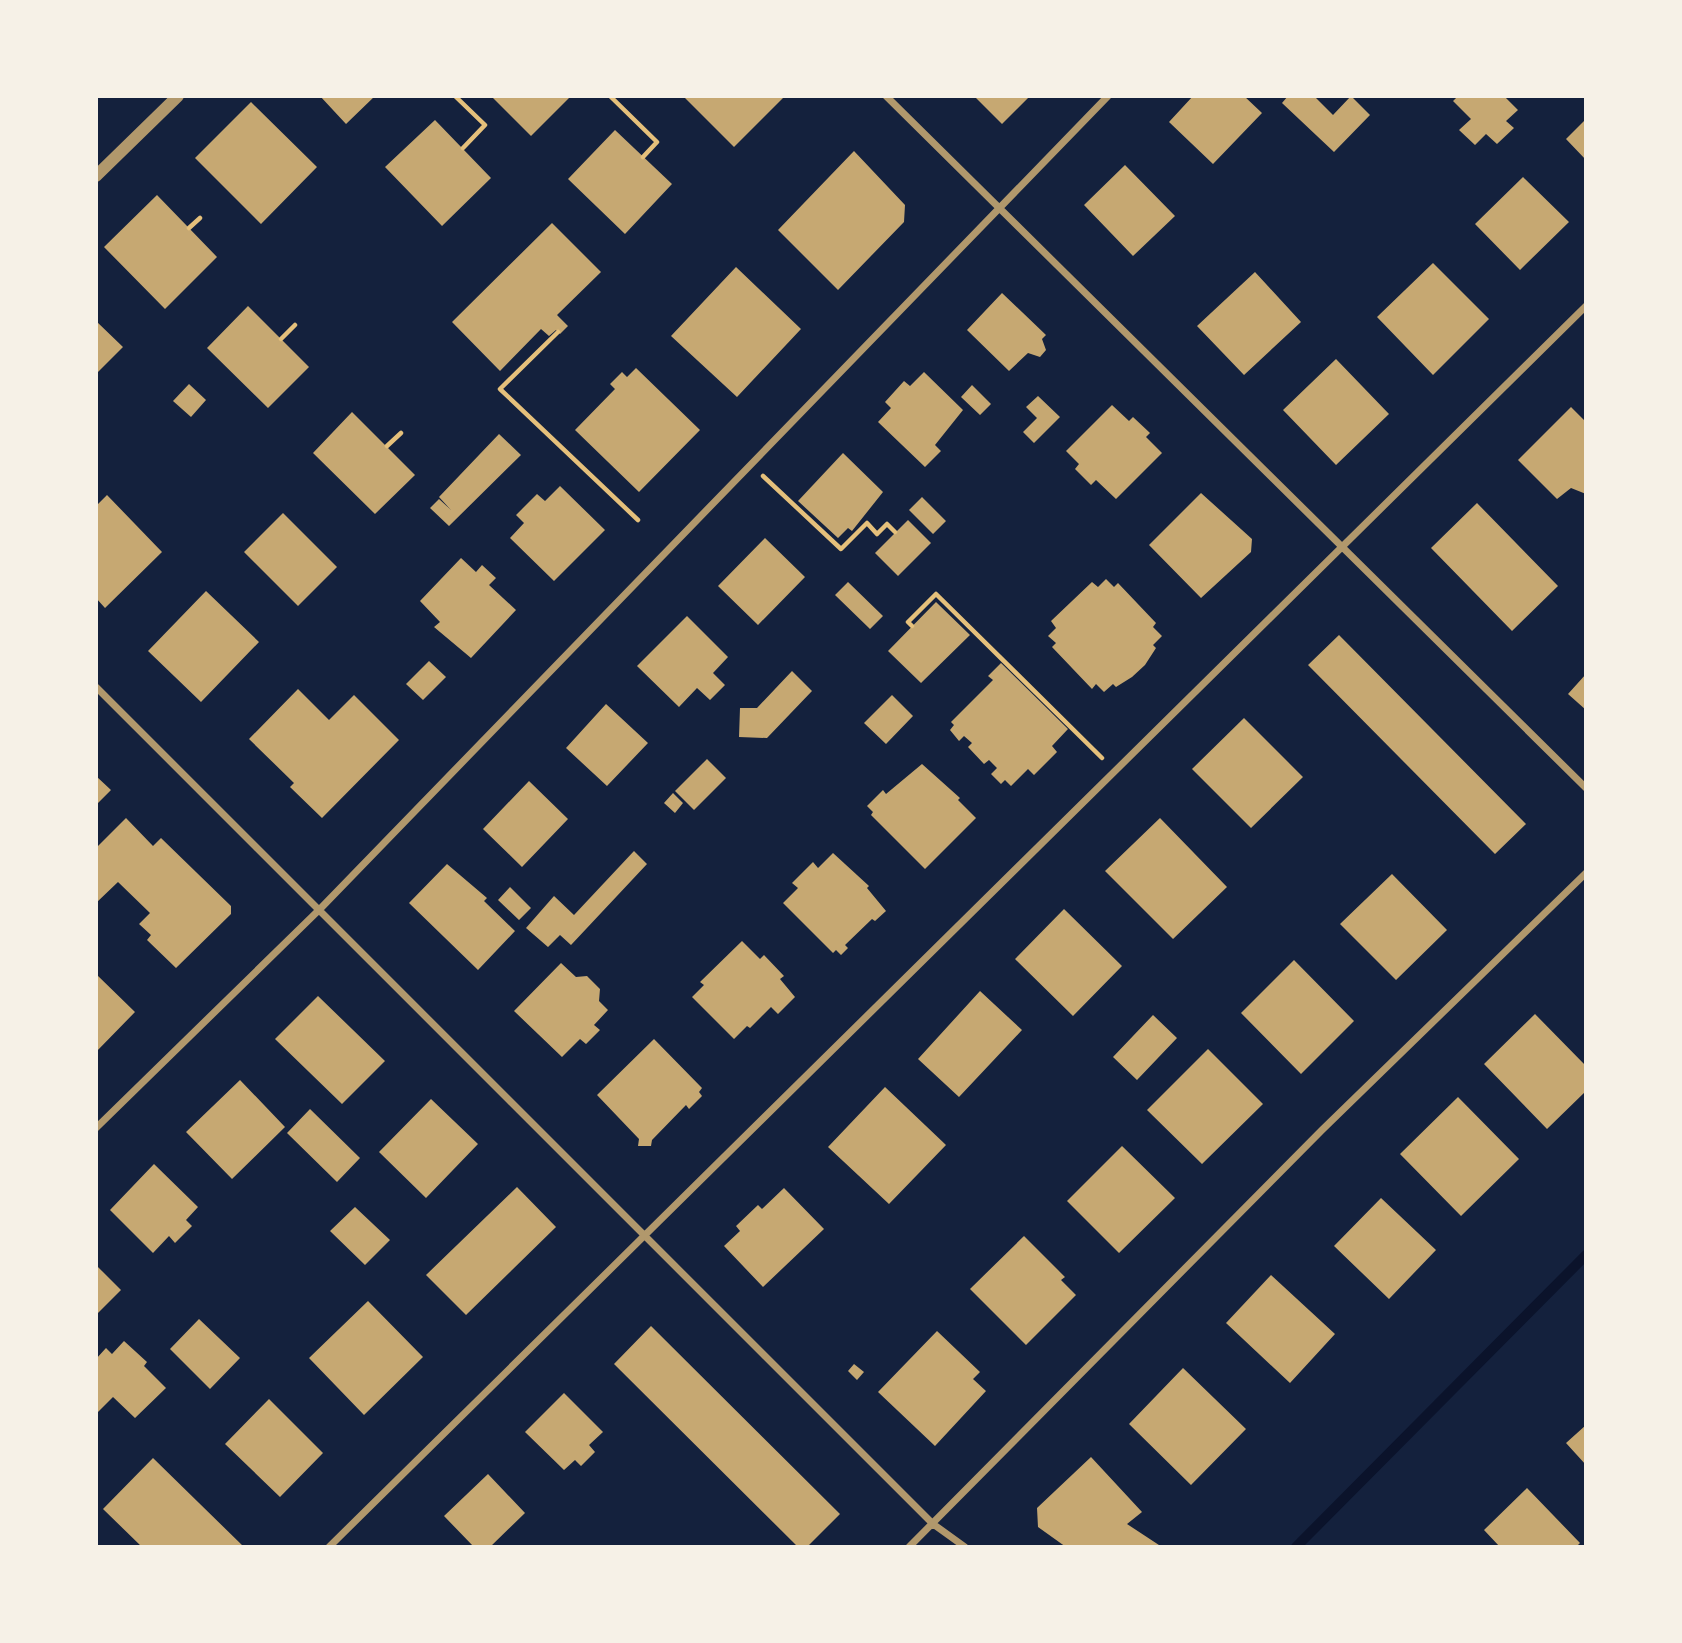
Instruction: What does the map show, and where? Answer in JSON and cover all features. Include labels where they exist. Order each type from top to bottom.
[{"type":"street","points":[[96,176],[178,96]]},
{"type":"street","points":[[886,96],[1586,788]]},
{"type":"street","points":[[96,1128],[321,908],[1108,96]]},
{"type":"street","points":[[329,1547],[1586,306]]},
{"type":"street","points":[[96,687],[321,908],[933,1524],[965,1547]]},
{"type":"street","points":[[909,1547],[1332,1120],[1586,873]]},
{"type":"path","points":[[455,96],[485,125],[463,148]]},
{"type":"path","points":[[610,96],[657,142],[643,157]]},
{"type":"path","points":[[189,228],[200,218]]},
{"type":"path","points":[[281,339],[295,325]]},
{"type":"path","points":[[558,332],[500,389],[638,520]]},
{"type":"path","points":[[387,446],[401,433]]},
{"type":"path","points":[[772,484],[841,549],[865,521],[877,534],[887,524],[895,532]]},
{"type":"path","points":[[912,626],[908,622],[936,594],[1083,740]]},
{"type":"building","points":[[320,96],[375,96],[346,124]]},
{"type":"building","points":[[491,96],[571,96],[531,136]]},
{"type":"building","points":[[683,96],[785,96],[734,147]]},
{"type":"building","points":[[974,96],[1030,96],[1002,124]]},
{"type":"building","points":[[1193,96],[1244,96],[1262,113],[1213,164],[1169,122]]},
{"type":"building","points":[[1288,96],[1314,96],[1333,115],[1351,96],[1370,115],[1334,152],[1282,103]]},
{"type":"building","points":[[1458,96],[1504,96],[1518,110],[1506,121],[1514,128],[1497,144],[1486,134],[1475,145],[1459,130],[1471,119],[1453,101]]},
{"type":"building","points":[[251,102],[317,167],[261,224],[195,158]]},
{"type":"building","points":[[1586,119],[1586,160],[1566,139]]},
{"type":"building","points":[[435,120],[491,178],[442,226],[385,167]]},
{"type":"building","points":[[615,130],[672,184],[625,234],[568,179]]},
{"type":"building","points":[[854,151],[905,205],[904,222],[838,290],[778,230]]},
{"type":"building","points":[[1125,165],[1175,216],[1133,256],[1084,205]]},
{"type":"building","points":[[1523,177],[1569,222],[1520,270],[1475,224]]},
{"type":"building","points":[[157,195],[217,257],[165,309],[104,247]]},
{"type":"building","points":[[552,223],[601,272],[557,315],[568,326],[560,334],[556,330],[549,336],[541,329],[500,371],[452,322]]},
{"type":"building","points":[[1433,263],[1489,319],[1433,375],[1377,317]]},
{"type":"building","points":[[736,267],[801,329],[737,397],[671,336]]},
{"type":"building","points":[[1255,272],[1301,322],[1244,375],[1197,326]]},
{"type":"building","points":[[1002,293],[1046,335],[1042,339],[1046,350],[1040,357],[1028,353],[1009,371],[967,330]]},
{"type":"building","points":[[248,306],[309,367],[268,408],[207,348]]},
{"type":"building","points":[[96,321],[123,347],[96,374]]},
{"type":"building","points":[[1336,359],[1389,414],[1336,465],[1283,410]]},
{"type":"building","points":[[636,368],[700,430],[639,492],[575,430],[615,389],[610,384],[622,372],[627,377]]},
{"type":"building","points":[[924,372],[963,410],[935,445],[941,451],[925,467],[878,422],[891,408],[885,402],[904,381],[910,386]]},
{"type":"building","points":[[189,384],[206,400],[191,417],[173,401]]},
{"type":"building","points":[[972,385],[991,404],[980,415],[961,397]]},
{"type":"building","points":[[1038,396],[1060,417],[1034,443],[1023,432],[1037,418],[1026,407]]},
{"type":"building","points":[[1112,405],[1129,421],[1133,417],[1150,433],[1146,437],[1162,453],[1116,499],[1096,480],[1091,485],[1075,469],[1079,464],[1066,451]]},
{"type":"building","points":[[1571,407],[1586,422],[1586,494],[1571,488],[1557,499],[1518,460]]},
{"type":"building","points":[[352,412],[415,475],[375,514],[313,453]]},
{"type":"building","points":[[499,434],[521,455],[449,526],[430,508],[439,499],[451,510],[439,497]]},
{"type":"building","points":[[843,453],[883,492],[852,531],[848,528],[838,538],[798,501]]},
{"type":"building","points":[[560,486],[605,530],[554,581],[510,538],[524,523],[516,515],[537,494],[545,501]]},
{"type":"building","points":[[1201,493],[1252,539],[1251,552],[1201,598],[1149,545]]},
{"type":"building","points":[[107,495],[162,552],[105,608],[96,598],[96,506]]},
{"type":"building","points":[[922,497],[946,521],[933,534],[909,510]]},
{"type":"building","points":[[1477,503],[1558,586],[1512,631],[1431,548]]},
{"type":"building","points":[[283,513],[337,567],[298,606],[244,552]]},
{"type":"building","points":[[908,520],[931,543],[898,576],[875,553]]},
{"type":"building","points":[[765,538],[805,577],[758,625],[718,586]]},
{"type":"building","points":[[461,558],[476,572],[482,565],[496,578],[489,585],[516,610],[471,658],[434,627],[440,622],[420,601]]},
{"type":"building","points":[[1106,579],[1114,587],[1118,583],[1156,623],[1153,627],[1162,636],[1153,645],[1156,648],[1145,665],[1132,677],[1116,687],[1113,684],[1104,692],[1096,684],[1092,689],[1052,647],[1056,643],[1048,636],[1056,628],[1051,621],[1092,582],[1098,587]]},
{"type":"building","points":[[848,582],[883,616],[870,629],[835,595]]},
{"type":"building","points":[[206,591],[259,642],[201,702],[148,651]]},
{"type":"building","points":[[936,602],[970,635],[921,683],[888,651]]},
{"type":"building","points":[[687,616],[728,657],[713,673],[725,685],[710,700],[697,688],[679,707],[637,666]]},
{"type":"building","points":[[1339,635],[1526,824],[1495,854],[1308,665]]},
{"type":"building","points":[[429,661],[446,677],[423,700],[406,684]]},
{"type":"building","points":[[1001,663],[1068,729],[1052,746],[1057,752],[1034,775],[1028,769],[1011,786],[1005,780],[1001,784],[991,774],[997,768],[989,760],[984,764],[968,747],[972,743],[964,736],[959,741],[950,730],[954,725],[951,722],[993,680],[988,676]]},
{"type":"building","points":[[792,671],[812,691],[767,738],[739,737],[740,708],[757,708]]},
{"type":"building","points":[[1586,674],[1586,710],[1568,694]]},
{"type":"building","points":[[298,689],[329,720],[354,695],[399,740],[322,818],[290,787],[294,783],[249,739]]},
{"type":"building","points":[[892,695],[913,716],[886,744],[864,723]]},
{"type":"building","points":[[606,704],[648,743],[607,786],[566,748]]},
{"type":"building","points":[[1244,718],[1303,777],[1251,828],[1192,769]]},
{"type":"building","points":[[707,759],[726,778],[694,810],[675,791]]},
{"type":"building","points":[[922,764],[960,798],[958,800],[976,818],[925,869],[871,815],[873,812],[867,806],[883,790],[886,794]]},
{"type":"building","points":[[96,776],[111,790],[96,805]]},
{"type":"building","points":[[529,781],[568,819],[522,867],[483,829]]},
{"type":"building","points":[[673,793],[683,803],[675,813],[664,803]]},
{"type":"building","points":[[126,818],[153,846],[161,838],[231,906],[231,914],[176,968],[147,940],[151,935],[139,924],[150,913],[118,882],[96,903],[96,848]]},
{"type":"building","points":[[1160,818],[1227,887],[1173,939],[1105,871]]},
{"type":"building","points":[[634,851],[647,864],[571,945],[560,935],[548,947],[526,928],[554,896],[574,915]]},
{"type":"building","points":[[833,853],[869,886],[867,888],[886,911],[875,921],[872,919],[845,945],[848,948],[841,955],[836,950],[833,953],[783,903],[798,888],[792,883],[813,862],[818,868]]},
{"type":"building","points":[[447,864],[487,898],[484,901],[515,931],[478,970],[409,903]]},
{"type":"building","points":[[1392,874],[1447,930],[1396,980],[1340,924]]},
{"type":"building","points":[[510,887],[531,908],[519,920],[498,900]]},
{"type":"building","points":[[1064,909],[1122,966],[1073,1016],[1015,959]]},
{"type":"building","points":[[742,941],[760,959],[764,955],[784,976],[780,979],[795,997],[778,1014],[771,1007],[750,1028],[747,1026],[734,1039],[692,997],[704,985],[700,982]]},
{"type":"building","points":[[1294,960],[1354,1021],[1301,1074],[1241,1013]]},
{"type":"building","points":[[561,963],[576,977],[587,976],[600,989],[599,1001],[608,1010],[594,1025],[600,1030],[586,1044],[580,1039],[562,1057],[514,1011]]},
{"type":"building","points":[[96,974],[135,1012],[96,1052]]},
{"type":"building","points":[[980,991],[1022,1030],[959,1097],[918,1059]]},
{"type":"building","points":[[318,996],[385,1061],[342,1104],[275,1039]]},
{"type":"building","points":[[1535,1014],[1586,1066],[1586,1091],[1547,1129],[1484,1064]]},
{"type":"building","points":[[1153,1015],[1177,1038],[1137,1080],[1113,1057]]},
{"type":"building","points":[[654,1039],[702,1088],[699,1092],[702,1096],[689,1109],[686,1105],[652,1140],[651,1146],[638,1146],[639,1139],[597,1095]]},
{"type":"building","points":[[1208,1049],[1263,1104],[1202,1164],[1147,1110]]},
{"type":"building","points":[[240,1080],[285,1127],[232,1179],[186,1132]]},
{"type":"building","points":[[885,1087],[946,1145],[889,1204],[828,1147]]},
{"type":"building","points":[[1458,1097],[1519,1159],[1461,1216],[1400,1154]]},
{"type":"building","points":[[431,1099],[478,1144],[426,1198],[379,1152]]},
{"type":"building","points":[[310,1109],[360,1158],[337,1182],[287,1133]]},
{"type":"building","points":[[1122,1146],[1175,1198],[1119,1253],[1067,1201]]},
{"type":"building","points":[[154,1164],[198,1207],[186,1220],[192,1226],[175,1243],[169,1236],[153,1253],[110,1210]]},
{"type":"building","points":[[517,1187],[556,1227],[466,1315],[426,1275]]},
{"type":"building","points":[[784,1188],[824,1229],[763,1287],[724,1246],[740,1231],[736,1226],[758,1205],[762,1209]]},
{"type":"building","points":[[1381,1198],[1436,1250],[1389,1299],[1334,1246]]},
{"type":"building","points":[[355,1207],[390,1240],[365,1265],[330,1231]]},
{"type":"building","points":[[1024,1236],[1065,1277],[1061,1280],[1076,1295],[1026,1345],[970,1289]]},
{"type":"building","points":[[96,1265],[121,1290],[96,1315]]},
{"type":"building","points":[[1271,1275],[1335,1334],[1290,1383],[1226,1323]]},
{"type":"building","points":[[368,1301],[423,1357],[364,1415],[309,1358]]},
{"type":"building","points":[[199,1319],[240,1358],[210,1389],[170,1349]]},
{"type":"building","points":[[651,1326],[840,1514],[807,1547],[798,1547],[614,1364]]},
{"type":"building","points":[[937,1331],[980,1372],[973,1379],[986,1391],[935,1446],[878,1392]]},
{"type":"building","points":[[124,1341],[147,1362],[144,1366],[166,1388],[135,1418],[113,1397],[96,1414],[96,1359],[106,1348],[112,1354]]},
{"type":"building","points":[[854,1364],[864,1372],[857,1380],[848,1371]]},
{"type":"building","points":[[1183,1368],[1246,1429],[1191,1485],[1129,1424]]},
{"type":"building","points":[[564,1393],[603,1432],[589,1445],[595,1452],[581,1466],[575,1460],[564,1470],[525,1432]]},
{"type":"building","points":[[269,1399],[323,1453],[280,1497],[225,1444]]},
{"type":"building","points":[[1586,1425],[1586,1465],[1566,1443]]},
{"type":"building","points":[[1091,1457],[1142,1512],[1127,1524],[1162,1547],[1066,1547],[1038,1527],[1037,1508]]},
{"type":"building","points":[[153,1458],[244,1547],[142,1547],[103,1509]]},
{"type":"building","points":[[488,1474],[525,1513],[490,1547],[474,1547],[444,1516]]},
{"type":"building","points":[[1527,1488],[1580,1543],[1576,1547],[1500,1547],[1484,1530]]},
{"type":"waterway","points":[[1296,1547],[1586,1255]]}]
